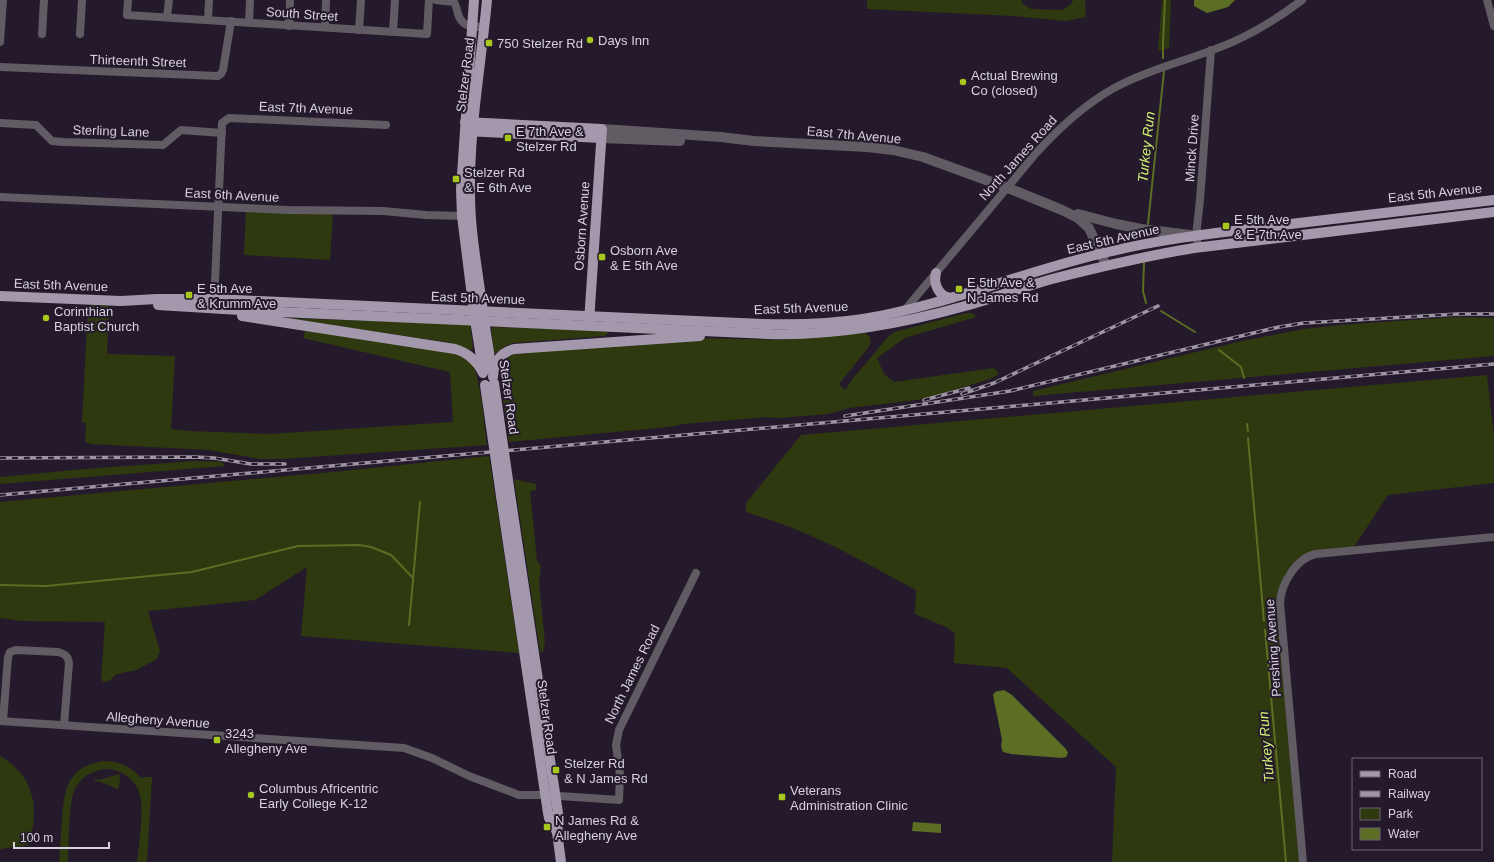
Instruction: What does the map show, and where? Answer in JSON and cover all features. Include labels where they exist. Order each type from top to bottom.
[{"type":"main road","name":"Stelzer Road","points":[[474,0],[468,127],[470,216],[476,296]]},
{"type":"main road","name":"Stelzer Road","points":[[487,0],[475,101],[468,127],[461,189],[462,216],[555,796]]},
{"type":"main road","points":[[475,101],[476,110],[481,116],[493,122],[509,125]]},
{"type":"main road","name":"East 7th Avenue","points":[[468,127],[509,125],[602,133]]},
{"type":"main road","name":"East 7th Avenue","points":[[468,127],[602,133]]},
{"type":"main road","name":"Osborn Avenue","points":[[589,320],[602,133]]},
{"type":"main road","name":"East 5th Avenue","points":[[0,296],[120,301],[160,305],[214,304],[589,320],[813,324],[862,319],[904,311],[1101,254],[1159,242],[1394,211],[1494,200]]},
{"type":"main road","name":"East 5th Avenue","points":[[589,320],[768,334],[801,334],[845,331],[893,324],[959,308],[1051,280],[1145,256],[1198,247],[1494,212]]},
{"type":"main road","points":[[936,273],[936,284],[938,290],[944,296],[951,298]]},
{"type":"main road","points":[[214,304],[250,318],[455,349],[466,353],[473,359],[489,380]]},
{"type":"main road","points":[[489,380],[497,360],[508,351],[514,349],[688,337],[768,334]]},
{"type":"main road","name":"Stelzer Road","points":[[506,495],[545,795]]},
{"type":"main road","points":[[545,795],[549,818],[557,832]]},
{"type":"main road","points":[[555,796],[559,819],[557,832],[561,862]]},
{"type":"street","points":[[0,42],[3,0]]},
{"type":"street","points":[[42,34],[44,0]]},
{"type":"street","points":[[80,34],[82,0]]},
{"type":"street","name":"South Street","points":[[128,0],[128,15],[427,34],[429,0]]},
{"type":"street","points":[[168,0],[168,17]]},
{"type":"street","points":[[208,20],[209,0]]},
{"type":"street","points":[[249,22],[250,0]]},
{"type":"street","points":[[289,26],[290,0]]},
{"type":"street","points":[[325,27],[326,0]]},
{"type":"street","points":[[359,30],[361,0]]},
{"type":"street","points":[[393,32],[395,0]]},
{"type":"street","points":[[436,0],[454,2],[460,19],[464,24],[484,27]]},
{"type":"street","name":"North James Road","points":[[893,324],[1048,141],[1084,108],[1123,83],[1158,68],[1211,50],[1264,27],[1302,0]]},
{"type":"street","points":[[1487,0],[1494,26]]},
{"type":"street","name":"Thirteenth Street","points":[[0,67],[218,76],[221,74],[222,70],[231,21]]},
{"type":"street","name":"Minck Drive","points":[[1198,247],[1196,236],[1211,50]]},
{"type":"street","name":"East 7th Avenue","points":[[222,133],[222,123],[229,118],[386,125]]},
{"type":"street","name":"Sterling Lane","points":[[0,123],[36,125],[52,141],[63,142],[163,145],[180,130],[222,133]]},
{"type":"street","points":[[214,304],[222,133]]},
{"type":"street","name":"East 7th Avenue","points":[[602,133],[725,142],[754,141],[841,145],[893,150],[938,162],[1008,188],[1078,218],[1087,225],[1095,238],[1106,265]]},
{"type":"street","name":"East 6th Avenue","points":[[0,197],[288,210],[383,211],[426,215],[462,216]]},
{"type":"street","name":"East 7th Avenue","points":[[1062,210],[1141,229],[1196,236]]},
{"type":"street","name":"Pershing Avenue","points":[[1303,862],[1280,603],[1284,583],[1306,557],[1316,554],[1494,537]]},
{"type":"street","name":"North James Road","points":[[545,795],[619,800],[620,775],[616,745],[618,730],[696,574]]},
{"type":"street","points":[[2,721],[7,664],[10,652],[16,650],[58,652],[64,654],[68,658],[69,663],[64,725]]},
{"type":"street","name":"Allegheny Avenue","points":[[2,721],[404,748],[432,758],[469,776],[519,795],[545,795]]},
{"type":"green space","points":[[867,0],[1021,0],[1023,4],[1031,9],[1063,10],[1072,3],[1073,0],[1085,0],[1086,17],[1066,21],[1014,16],[867,9]]},
{"type":"green space","points":[[1162,0],[1171,0],[1169,48],[1158,51]]},
{"type":"green space","points":[[246,209],[333,212],[330,260],[244,255]]},
{"type":"green space","points":[[88,305],[109,306],[107,354],[175,356],[171,429],[271,434],[453,422],[450,372],[303,338],[306,329],[453,352],[465,358],[471,363],[474,369],[480,389],[487,445],[281,459],[260,459],[209,450],[91,444],[85,442],[86,423],[82,423]]},
{"type":"green space","points":[[966,313],[972,313],[976,317],[905,338],[877,358],[884,374],[894,382],[994,368],[999,374],[990,379],[941,394],[917,400],[849,408],[828,414],[780,418],[766,417],[683,424],[668,427],[509,442],[499,372],[504,360],[516,353],[691,338],[781,340],[864,332],[870,337],[871,342],[868,348],[839,384],[845,390],[854,377],[894,332]]},
{"type":"green space","points":[[1455,317],[1494,318],[1494,356],[1033,396],[1033,391],[1242,341],[1304,329]]},
{"type":"green space","points":[[283,318],[470,324],[473,349],[471,350],[446,342]]},
{"type":"green space","points":[[491,327],[606,330],[608,333],[605,336],[512,343],[505,346],[497,353],[494,353]]},
{"type":"green space","points":[[1487,375],[1494,436],[1494,483],[1388,495],[1352,550],[1311,555],[1282,589],[1303,862],[1112,862],[1116,767],[1007,668],[954,663],[955,634],[948,628],[915,614],[916,590],[818,539],[746,512],[746,503],[801,435]]},
{"type":"green space","points":[[489,456],[519,653],[301,636],[307,567],[255,600],[148,611],[160,651],[157,659],[136,670],[117,674],[109,681],[104,682],[101,680],[105,622],[22,621],[0,618],[0,502],[332,472]]},
{"type":"green space","points":[[195,461],[222,462],[225,466],[0,484],[0,477]]},
{"type":"green space","points":[[514,479],[536,484],[536,490],[530,491],[537,561],[541,566],[539,583],[545,643],[543,652],[540,652]]},
{"type":"green space","points":[[0,756],[12,764],[21,773],[32,795],[34,819],[28,845],[0,849]]},
{"type":"green space","points":[[103,761],[125,765],[142,779],[143,777],[152,777],[147,862],[137,862],[142,809],[138,789],[131,779],[116,770],[104,769],[95,771],[86,776],[75,789],[70,814],[68,862],[59,862],[66,790],[75,774],[91,764]]},
{"type":"green space","points":[[119,774],[120,782],[118,789],[98,781],[95,782],[95,779],[99,780]]},
{"type":"water","points":[[1194,0],[1235,0],[1228,7],[1207,13],[1194,6]]},
{"type":"water","points":[[1004,690],[1012,695],[1066,749],[1068,753],[1066,757],[1062,758],[1011,754],[1003,752],[993,695],[995,692]]},
{"type":"water","points":[[913,822],[941,824],[941,833],[912,831]]},
{"type":"waterway","name":"Turkey Run","points":[[1163,58],[1165,0]]},
{"type":"waterway","name":"Turkey Run","points":[[1148,224],[1164,71]]},
{"type":"waterway","name":"Turkey Run","points":[[1144,263],[1143,291],[1146,303]]},
{"type":"waterway","name":"Turkey Run","points":[[1161,311],[1195,332]]},
{"type":"waterway","name":"Turkey Run","points":[[1219,350],[1241,367],[1244,378]]},
{"type":"waterway","name":"Turkey Run","points":[[1247,424],[1248,431]]},
{"type":"waterway","name":"Turkey Run","points":[[1248,438],[1264,621]]},
{"type":"waterway","points":[[409,625],[420,502]]},
{"type":"waterway","points":[[0,585],[46,586],[192,572],[298,546],[359,545],[371,547],[391,555],[413,578]]},
{"type":"waterway","name":"Turkey Run","points":[[1265,630],[1286,862]]},
{"type":"railway","points":[[962,394],[994,383],[1158,306]]},
{"type":"railway","points":[[845,416],[1010,391],[1279,327],[1304,323],[1458,314],[1494,314]]},
{"type":"railway","points":[[0,495],[1494,364]]},
{"type":"railway","points":[[924,400],[969,388]]},
{"type":"railway","points":[[0,458],[195,457],[214,458],[251,464],[285,464]]},
{"type":"place","name":"Days Inn","points":[[590,40]]},
{"type":"place","name":"750 Stelzer Rd","points":[[489,43]]},
{"type":"place","name":"Actual Brewing Co (closed)","points":[[963,82]]},
{"type":"place","name":"E 7th Ave & Stelzer Rd","points":[[508,138]]},
{"type":"place","name":"Stelzer Rd & E 6th Ave","points":[[456,179]]},
{"type":"place","name":"E 5th Ave & E 7th Ave","points":[[1226,226]]},
{"type":"place","name":"Osborn Ave & E 5th Ave","points":[[602,257]]},
{"type":"place","name":"E 5th Ave & N James Rd","points":[[959,289]]},
{"type":"place","name":"E 5th Ave & Krumm Ave","points":[[189,295]]},
{"type":"place","name":"Corinthian Baptist Church","points":[[46,318]]},
{"type":"place","name":"3243 Allegheny Ave","points":[[217,740]]},
{"type":"place","name":"Stelzer Rd & N James Rd","points":[[556,770]]},
{"type":"place","name":"Columbus Africentric Early College K-12","points":[[251,795]]},
{"type":"place","name":"Veterans Administration Clinic","points":[[782,797]]},
{"type":"place","name":"N James Rd & Allegheny Ave","points":[[547,827]]}]
